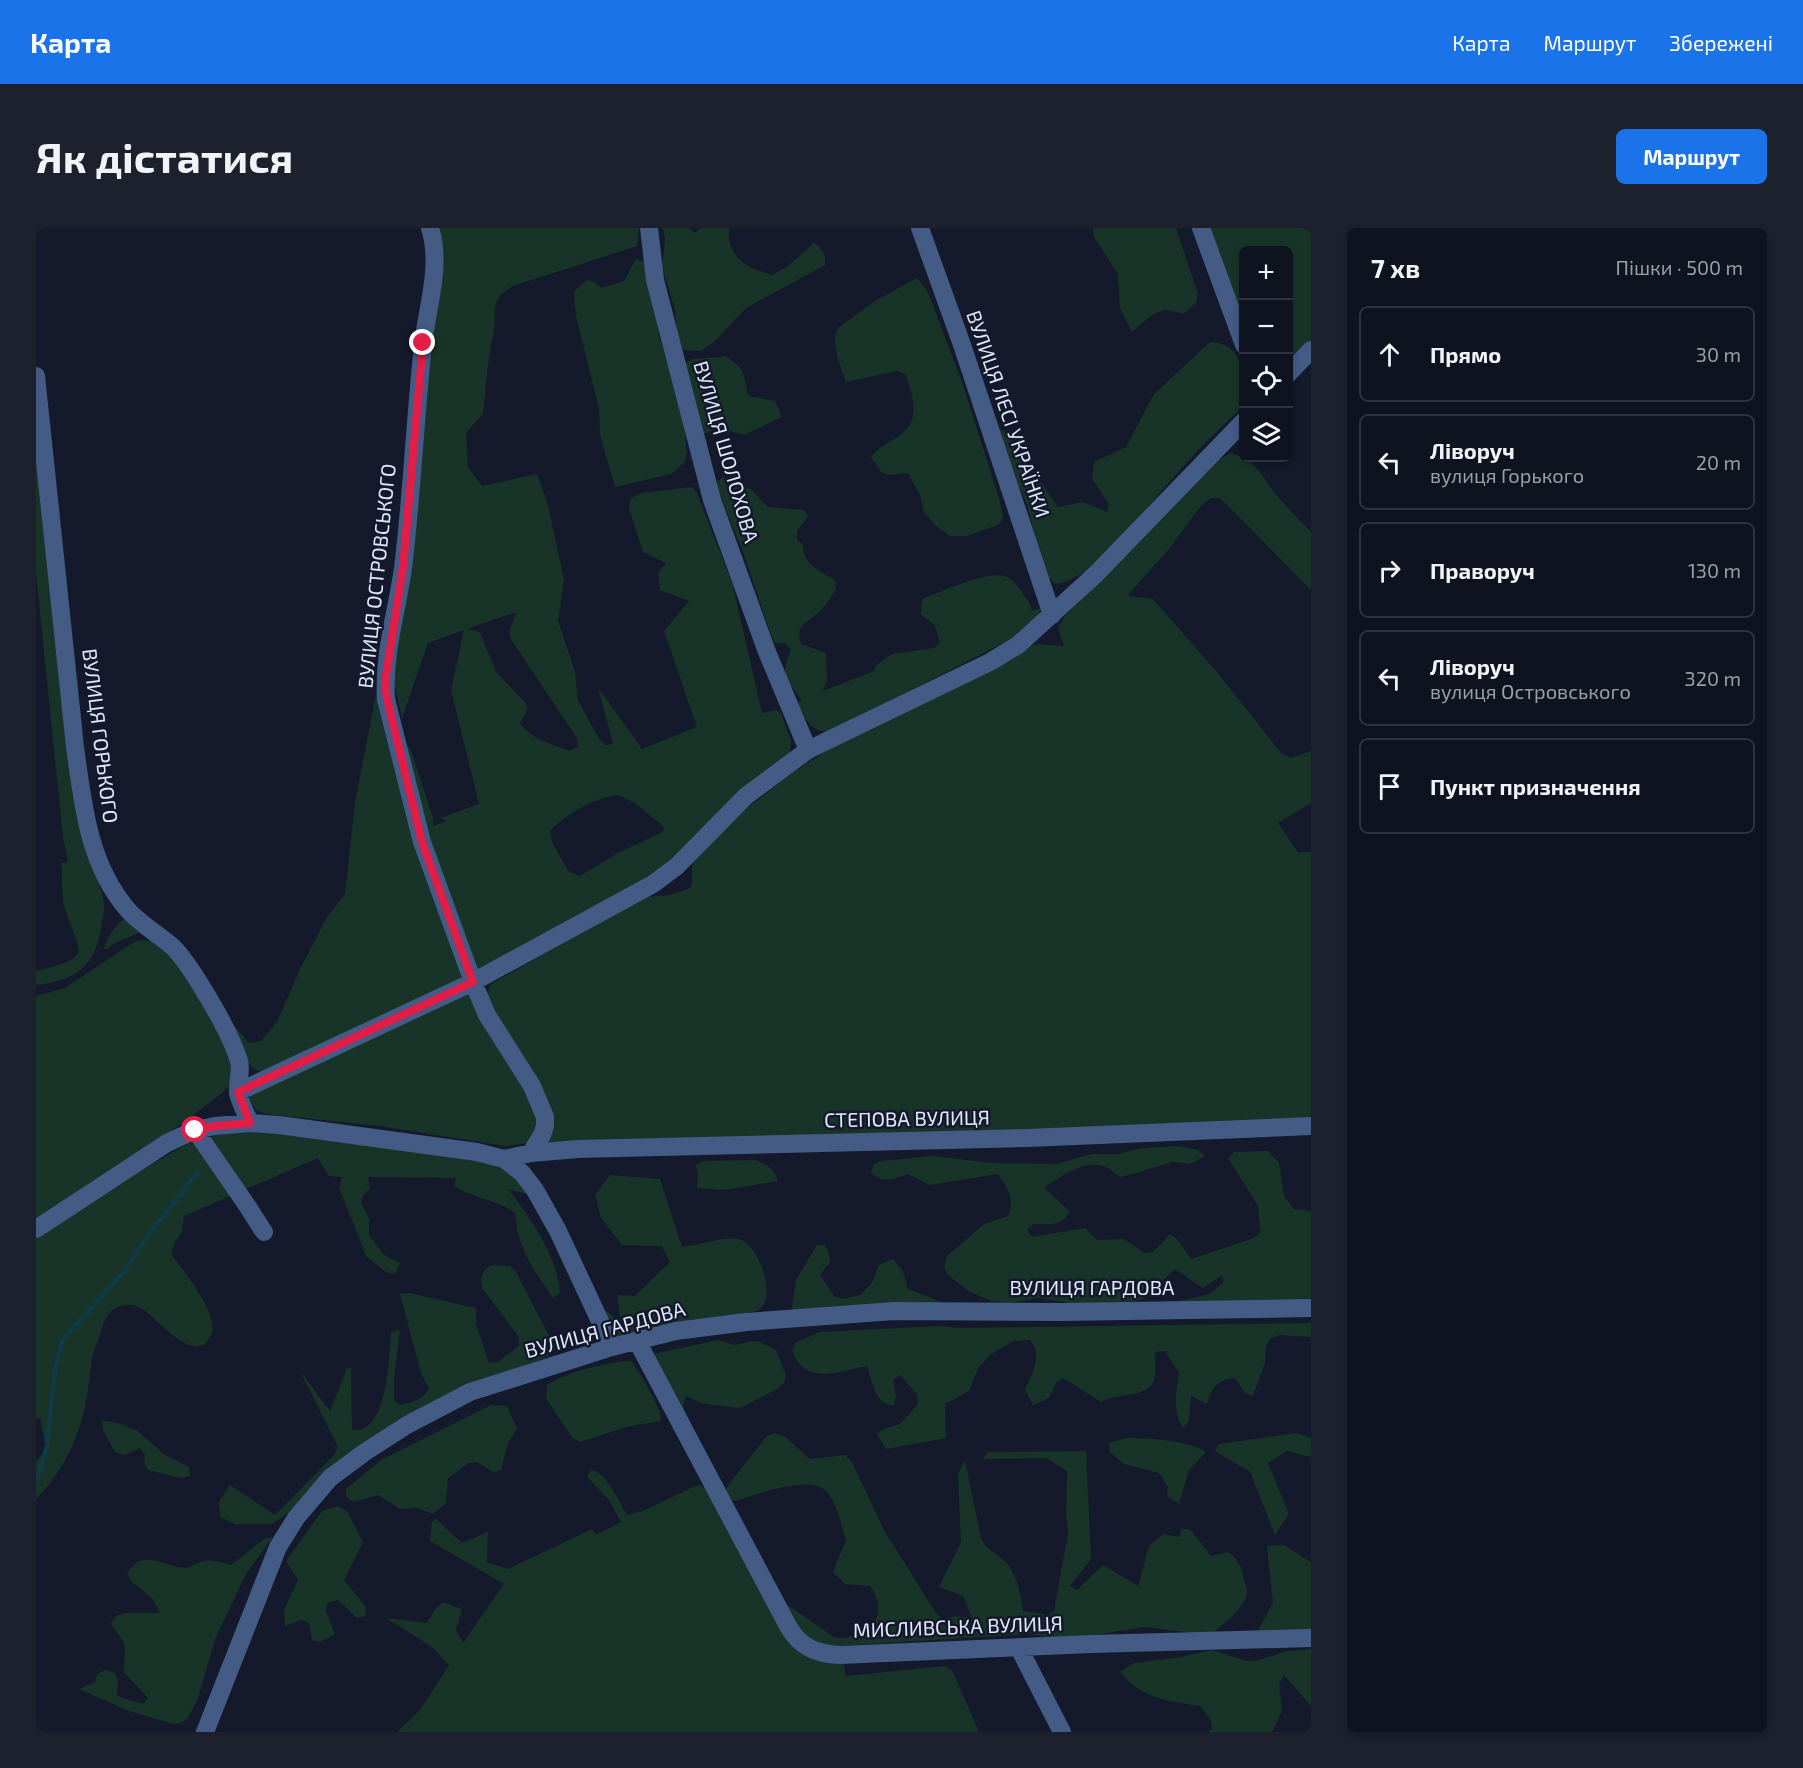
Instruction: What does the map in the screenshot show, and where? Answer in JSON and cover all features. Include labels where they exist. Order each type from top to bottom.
[{"type":"street","name":"ВУЛИЦЯ ОСТРОВСЬКОГО","points":[[430,228],[436,258],[423,343],[403,567],[385,682],[387,699],[422,842],[473,982],[487,1016],[532,1086],[545,1117],[542,1135],[531,1153]]},
{"type":"street","name":"ВУЛИЦЯ ШОЛОХОВА","points":[[649,228],[656,280],[712,500],[767,652],[808,750]]},
{"type":"street","name":"ВУЛИЦЯ ЛЕСІ УКРАЇНКИ","points":[[920,228],[961,342],[1052,615]]},
{"type":"street","points":[[1200,228],[1239,332]]},
{"type":"street","points":[[1293,369],[1311,350]]},
{"type":"street","name":"ВУЛИЦЯ ГОРЬКОГО","points":[[36,376],[75,747],[82,802],[94,851],[104,873],[126,908],[174,948],[201,985],[240,1063],[238,1092],[250,1123]]},
{"type":"street","points":[[238,1092],[473,982],[653,884],[677,866],[746,796],[808,750],[990,662],[1018,645],[1096,574],[1239,426]]},
{"type":"street","points":[[36,1229],[167,1143],[195,1130],[215,1126],[250,1123],[310,1128],[477,1152],[504,1159],[522,1173],[543,1203],[612,1347]]},
{"type":"street","name":"СТЕПОВА ВУЛИЦЯ","points":[[504,1159],[531,1153],[578,1149],[1028,1138],[1311,1126]]},
{"type":"street","points":[[195,1130],[264,1232]]},
{"type":"street","name":"ВУЛИЦЯ ГАРДОВА","points":[[205,1732],[278,1547],[296,1518],[330,1478],[365,1452],[407,1425],[470,1392],[612,1347],[676,1331],[746,1322],[894,1311],[1311,1308]]},
{"type":"street","name":"МИСЛИВСЬКА ВУЛИЦЯ","points":[[637,1341],[788,1626],[806,1648],[840,1655],[1311,1638]]},
{"type":"street","points":[[1019,1648],[1062,1732]]},
{"type":"green space","points":[[436,228],[639,228],[637,246],[513,286],[499,298],[495,306],[495,328],[484,408],[482,415],[466,433],[468,467],[482,486],[537,474],[547,501],[564,579],[558,621],[575,672],[578,700],[599,739],[605,745],[613,744],[598,687],[642,749],[697,727],[664,631],[689,601],[660,590],[658,573],[666,563],[643,552],[629,509],[630,499],[641,493],[692,487],[697,493],[733,586],[762,713],[776,710],[781,713],[791,741],[790,753],[676,856],[647,877],[485,968],[463,974],[460,979],[266,1073],[258,1071],[252,1067],[243,1054],[232,1023],[249,1043],[261,1041],[277,1022],[299,971],[327,917],[345,894],[355,802],[379,679],[401,739],[411,750],[433,818],[433,826],[447,821],[440,818],[479,804],[451,690],[464,630],[428,643],[402,718],[394,683]],"holes":[[[516,612],[509,633],[512,641],[577,738],[578,747],[570,751],[543,741],[525,729],[520,723],[528,709],[524,701],[496,672],[480,632],[467,629]],[[618,795],[635,803],[664,827],[663,832],[618,853],[580,876],[568,871],[552,842],[550,830],[581,808],[599,799]]]},
{"type":"green space","points":[[663,228],[689,228],[695,233],[701,228],[730,228],[730,245],[740,260],[752,268],[772,275],[788,266],[814,243],[823,252],[825,265],[746,308],[715,341],[701,351],[684,350],[678,343],[675,310],[662,267],[665,240]]},
{"type":"green space","points":[[1093,228],[1176,228],[1198,294],[1196,303],[1183,314],[1174,311],[1155,313],[1132,332],[1120,308],[1118,274],[1094,237]]},
{"type":"green space","points":[[1208,228],[1311,228],[1311,346],[1293,362],[1293,246],[1239,246],[1239,317]]},
{"type":"green space","points":[[636,259],[644,262],[656,297],[659,335],[683,415],[687,453],[685,462],[671,474],[615,487],[600,435],[599,409],[576,316],[574,291],[587,280],[595,282],[601,288],[624,281]]},
{"type":"green space","points":[[917,278],[928,292],[962,382],[1003,517],[1000,524],[967,536],[950,536],[936,526],[924,512],[920,495],[908,473],[889,475],[881,472],[871,457],[882,446],[904,432],[912,419],[912,396],[905,374],[897,371],[846,382],[837,355],[835,340],[839,327],[877,300]]},
{"type":"green space","points":[[1210,342],[1230,348],[1239,362],[1239,411],[1182,468],[1115,549],[1081,574],[1063,583],[1055,584],[1043,571],[1027,504],[995,435],[995,427],[1004,431],[1011,439],[1058,507],[1083,502],[1107,512],[1109,504],[1092,479],[1094,462],[1126,447],[1154,394]]},
{"type":"green space","points":[[725,356],[741,368],[749,396],[775,401],[782,417],[744,435],[720,428],[704,434],[685,363],[695,359]]},
{"type":"green space","points":[[36,426],[97,877],[102,893],[104,914],[94,953],[81,970],[62,980],[36,985],[36,971],[69,961],[76,956],[78,950],[63,900],[61,863],[68,862],[63,837],[36,573]]},
{"type":"green space","points":[[1231,453],[1239,456],[1239,462],[1253,464],[1279,498],[1311,532],[1311,590],[1220,498],[1211,498],[1200,507],[1169,549],[1127,596],[1153,599],[1217,672],[1281,753],[1291,758],[1311,751],[1311,803],[1278,823],[1298,852],[1311,852],[1311,1122],[544,1143],[548,1136],[487,994],[491,984],[648,897],[670,895],[688,889],[692,885],[692,865],[740,814],[784,779],[830,748],[1029,646],[1036,644],[1064,646],[1058,628],[1064,617],[1212,464]]},
{"type":"green space","points":[[723,477],[751,489],[768,507],[804,510],[808,517],[797,531],[797,540],[803,545],[809,562],[835,580],[836,589],[824,607],[801,627],[799,637],[801,644],[826,653],[827,680],[823,691],[874,671],[876,665],[892,654],[934,648],[940,642],[935,626],[921,614],[922,599],[951,587],[986,576],[1004,576],[1017,586],[1032,611],[1043,607],[1032,623],[1013,638],[830,731],[818,730],[803,715],[798,704],[801,699],[786,676],[786,665],[791,649],[784,643],[775,643],[771,635],[743,552],[718,491],[716,483]]},
{"type":"green space","points":[[124,919],[141,932],[104,949],[111,932]]},
{"type":"green space","points":[[151,941],[178,961],[226,1046],[234,1072],[230,1085],[150,1147],[36,1220],[36,996],[65,988],[134,942]]},
{"type":"green space","points":[[470,992],[530,1093],[540,1126],[528,1143],[506,1146],[379,1126],[266,1114],[256,1110],[248,1098],[250,1095]]},
{"type":"green space","points":[[270,1131],[501,1164],[517,1175],[530,1195],[508,1189],[542,1238],[554,1266],[560,1293],[553,1298],[533,1268],[519,1237],[515,1213],[502,1205],[469,1194],[454,1186],[456,1178],[368,1177],[370,1189],[363,1195],[361,1203],[369,1218],[369,1235],[384,1255],[400,1263],[395,1274],[386,1272],[366,1256],[339,1187],[342,1177],[329,1176],[318,1158],[184,1216],[182,1232],[171,1253],[208,1309],[213,1326],[212,1333],[205,1343],[197,1346],[188,1345],[140,1307],[124,1305],[111,1311],[93,1355],[89,1386],[77,1435],[56,1475],[36,1499],[36,1462],[46,1448],[40,1418],[36,1418],[36,1237],[126,1179],[187,1144],[220,1134]]},
{"type":"green space","points":[[1178,1146],[1198,1150],[1205,1156],[1190,1164],[1173,1162],[1122,1177],[1098,1165],[1082,1167],[1066,1174],[1044,1187],[1070,1212],[1067,1217],[1054,1224],[1033,1224],[1027,1230],[1032,1237],[1085,1228],[1097,1240],[1123,1239],[1145,1253],[1153,1252],[1170,1234],[1177,1239],[1191,1259],[1254,1238],[1260,1232],[1258,1206],[1228,1158],[1234,1152],[1268,1151],[1279,1163],[1284,1196],[1294,1209],[1311,1211],[1311,1303],[1175,1302],[1210,1294],[1223,1283],[1222,1275],[1203,1288],[1175,1269],[1145,1298],[1137,1301],[1083,1305],[1038,1298],[1011,1303],[992,1301],[968,1291],[947,1274],[944,1266],[947,1256],[984,1224],[1008,1216],[1011,1199],[998,1174],[930,1185],[908,1174],[884,1180],[871,1172],[874,1164],[882,1161],[932,1156],[994,1163],[1057,1164],[1092,1154],[1118,1154],[1143,1148]]},
{"type":"green space","points":[[756,1160],[770,1168],[778,1181],[724,1190],[697,1188],[696,1165],[703,1161]]},
{"type":"green space","points":[[610,1175],[660,1179],[682,1247],[733,1238],[745,1243],[752,1249],[762,1267],[767,1288],[763,1306],[757,1311],[615,1337],[602,1308],[621,1322],[617,1295],[635,1296],[670,1262],[662,1246],[622,1245],[601,1218],[595,1195]]},
{"type":"green space","points":[[817,1245],[825,1245],[829,1253],[830,1262],[820,1275],[834,1296],[842,1299],[860,1295],[872,1283],[879,1265],[893,1259],[903,1271],[908,1289],[947,1304],[796,1315],[792,1308],[796,1280]]},
{"type":"green space","points":[[493,1265],[510,1266],[516,1272],[556,1349],[547,1357],[478,1385],[272,1524],[235,1524],[220,1517],[219,1502],[230,1485],[275,1515],[334,1455],[338,1447],[300,1371],[330,1411],[347,1368],[351,1368],[352,1430],[364,1428],[373,1420],[380,1408],[387,1375],[391,1332],[400,1330],[394,1378],[394,1400],[400,1405],[405,1404],[417,1400],[426,1393],[429,1389],[421,1373],[400,1294],[409,1293],[476,1308],[476,1324],[489,1363],[498,1362],[519,1346],[519,1337],[482,1288],[481,1278],[485,1269]]},
{"type":"green space","points":[[1311,1323],[1311,1337],[1280,1335],[1271,1338],[1266,1345],[1265,1363],[1253,1396],[1245,1393],[1235,1378],[1224,1380],[1216,1385],[1207,1404],[1191,1396],[1189,1421],[1183,1428],[1176,1408],[1179,1373],[1165,1351],[1155,1352],[1155,1377],[1147,1389],[1140,1392],[1101,1402],[1063,1378],[1056,1383],[1049,1398],[1033,1405],[1025,1390],[1035,1365],[1036,1352],[1030,1340],[1013,1341],[990,1355],[978,1368],[969,1391],[945,1404],[946,1438],[886,1449],[877,1434],[900,1424],[918,1404],[917,1394],[900,1375],[893,1380],[896,1396],[894,1405],[887,1404],[875,1392],[867,1366],[834,1373],[813,1372],[797,1361],[792,1349],[796,1342],[820,1332],[939,1326],[958,1328]]},
{"type":"green space","points":[[718,1340],[735,1345],[752,1341],[760,1342],[776,1350],[786,1375],[784,1383],[777,1389],[740,1408],[704,1404],[686,1396],[683,1406],[707,1459],[651,1356]]},
{"type":"green space","points":[[631,1361],[645,1382],[658,1408],[661,1421],[630,1426],[580,1442],[572,1438],[546,1398],[547,1385],[574,1372]]},
{"type":"green space","points":[[491,1405],[507,1406],[517,1429],[508,1443],[501,1470],[493,1472],[477,1462],[469,1463],[448,1478],[446,1503],[433,1514],[417,1508],[400,1509],[378,1495],[353,1502],[346,1497],[346,1489],[381,1460]]},
{"type":"green space","points":[[102,1420],[138,1431],[165,1455],[189,1467],[190,1476],[181,1478],[148,1470],[144,1463],[145,1454],[140,1448],[124,1455],[115,1452],[103,1430]]},
{"type":"green space","points":[[774,1433],[784,1436],[810,1459],[845,1455],[852,1462],[884,1530],[942,1619],[956,1616],[972,1618],[963,1596],[939,1587],[961,1542],[958,1474],[965,1460],[981,1538],[1013,1572],[1020,1592],[1023,1611],[1048,1615],[1055,1610],[1068,1535],[1067,1471],[1046,1458],[983,1459],[988,1452],[1086,1451],[1091,1559],[1070,1586],[1077,1590],[1103,1565],[1138,1586],[1149,1546],[1163,1534],[1179,1537],[1181,1529],[1190,1529],[1211,1556],[1228,1552],[1237,1561],[1242,1570],[1246,1598],[1232,1616],[1210,1635],[1144,1627],[1064,1640],[1030,1634],[837,1646],[820,1643],[797,1633],[775,1596],[834,1637],[840,1638],[864,1631],[871,1626],[878,1615],[877,1601],[870,1586],[845,1584],[833,1572],[846,1540],[833,1502],[827,1492],[819,1487],[796,1485],[735,1501],[726,1499],[725,1491],[729,1484],[767,1436]]},
{"type":"green space","points":[[1297,1433],[1311,1438],[1311,1457],[1287,1451],[1268,1463],[1289,1514],[1275,1535],[1250,1472],[1215,1451],[1219,1444]]},
{"type":"green space","points":[[1126,1438],[1179,1442],[1206,1452],[1189,1470],[1179,1504],[1167,1496],[1168,1487],[1159,1473],[1124,1464],[1110,1452],[1109,1443]]},
{"type":"green space","points":[[591,1470],[597,1472],[607,1482],[627,1515],[643,1511],[693,1487],[700,1485],[710,1491],[781,1624],[843,1661],[846,1676],[946,1666],[953,1672],[979,1732],[397,1732],[420,1710],[449,1665],[432,1647],[386,1618],[427,1623],[436,1608],[443,1602],[462,1609],[456,1630],[463,1643],[504,1584],[430,1541],[432,1522],[436,1519],[462,1543],[488,1532],[487,1562],[508,1569],[592,1529],[596,1535],[621,1522],[609,1500],[587,1477]]},
{"type":"green space","points":[[338,1506],[347,1511],[363,1542],[344,1580],[366,1607],[365,1616],[357,1618],[338,1600],[329,1602],[325,1609],[335,1634],[320,1642],[312,1640],[309,1623],[301,1620],[285,1626],[284,1610],[298,1580],[286,1561],[322,1511]]},
{"type":"green space","points":[[273,1537],[246,1574],[215,1639],[198,1699],[188,1718],[181,1723],[173,1724],[129,1711],[79,1689],[95,1682],[97,1674],[105,1670],[114,1672],[118,1680],[117,1696],[143,1704],[148,1698],[124,1672],[125,1645],[111,1623],[116,1616],[125,1613],[160,1613],[152,1598],[132,1582],[127,1574],[139,1561],[154,1560],[186,1568],[207,1561],[218,1561],[231,1565],[264,1539]]},
{"type":"green space","points":[[1284,1545],[1311,1562],[1311,1638],[1253,1639],[1273,1603],[1267,1546]]},
{"type":"green space","points":[[1311,1649],[1311,1706],[1284,1675],[1279,1684],[1282,1711],[1272,1732],[1208,1732],[1212,1729],[1211,1720],[1200,1706],[1156,1697],[1137,1688],[1120,1672],[1134,1663],[1181,1657],[1212,1650],[1246,1661],[1255,1661],[1288,1651]]},
{"type":"waterway","points":[[36,1478],[47,1445],[55,1370],[62,1341],[126,1269],[148,1235],[198,1172]]},
{"type":"route","points":[[195,1130],[250,1123],[238,1092],[473,982],[422,842],[387,699],[385,682],[403,567],[423,343]]}]
